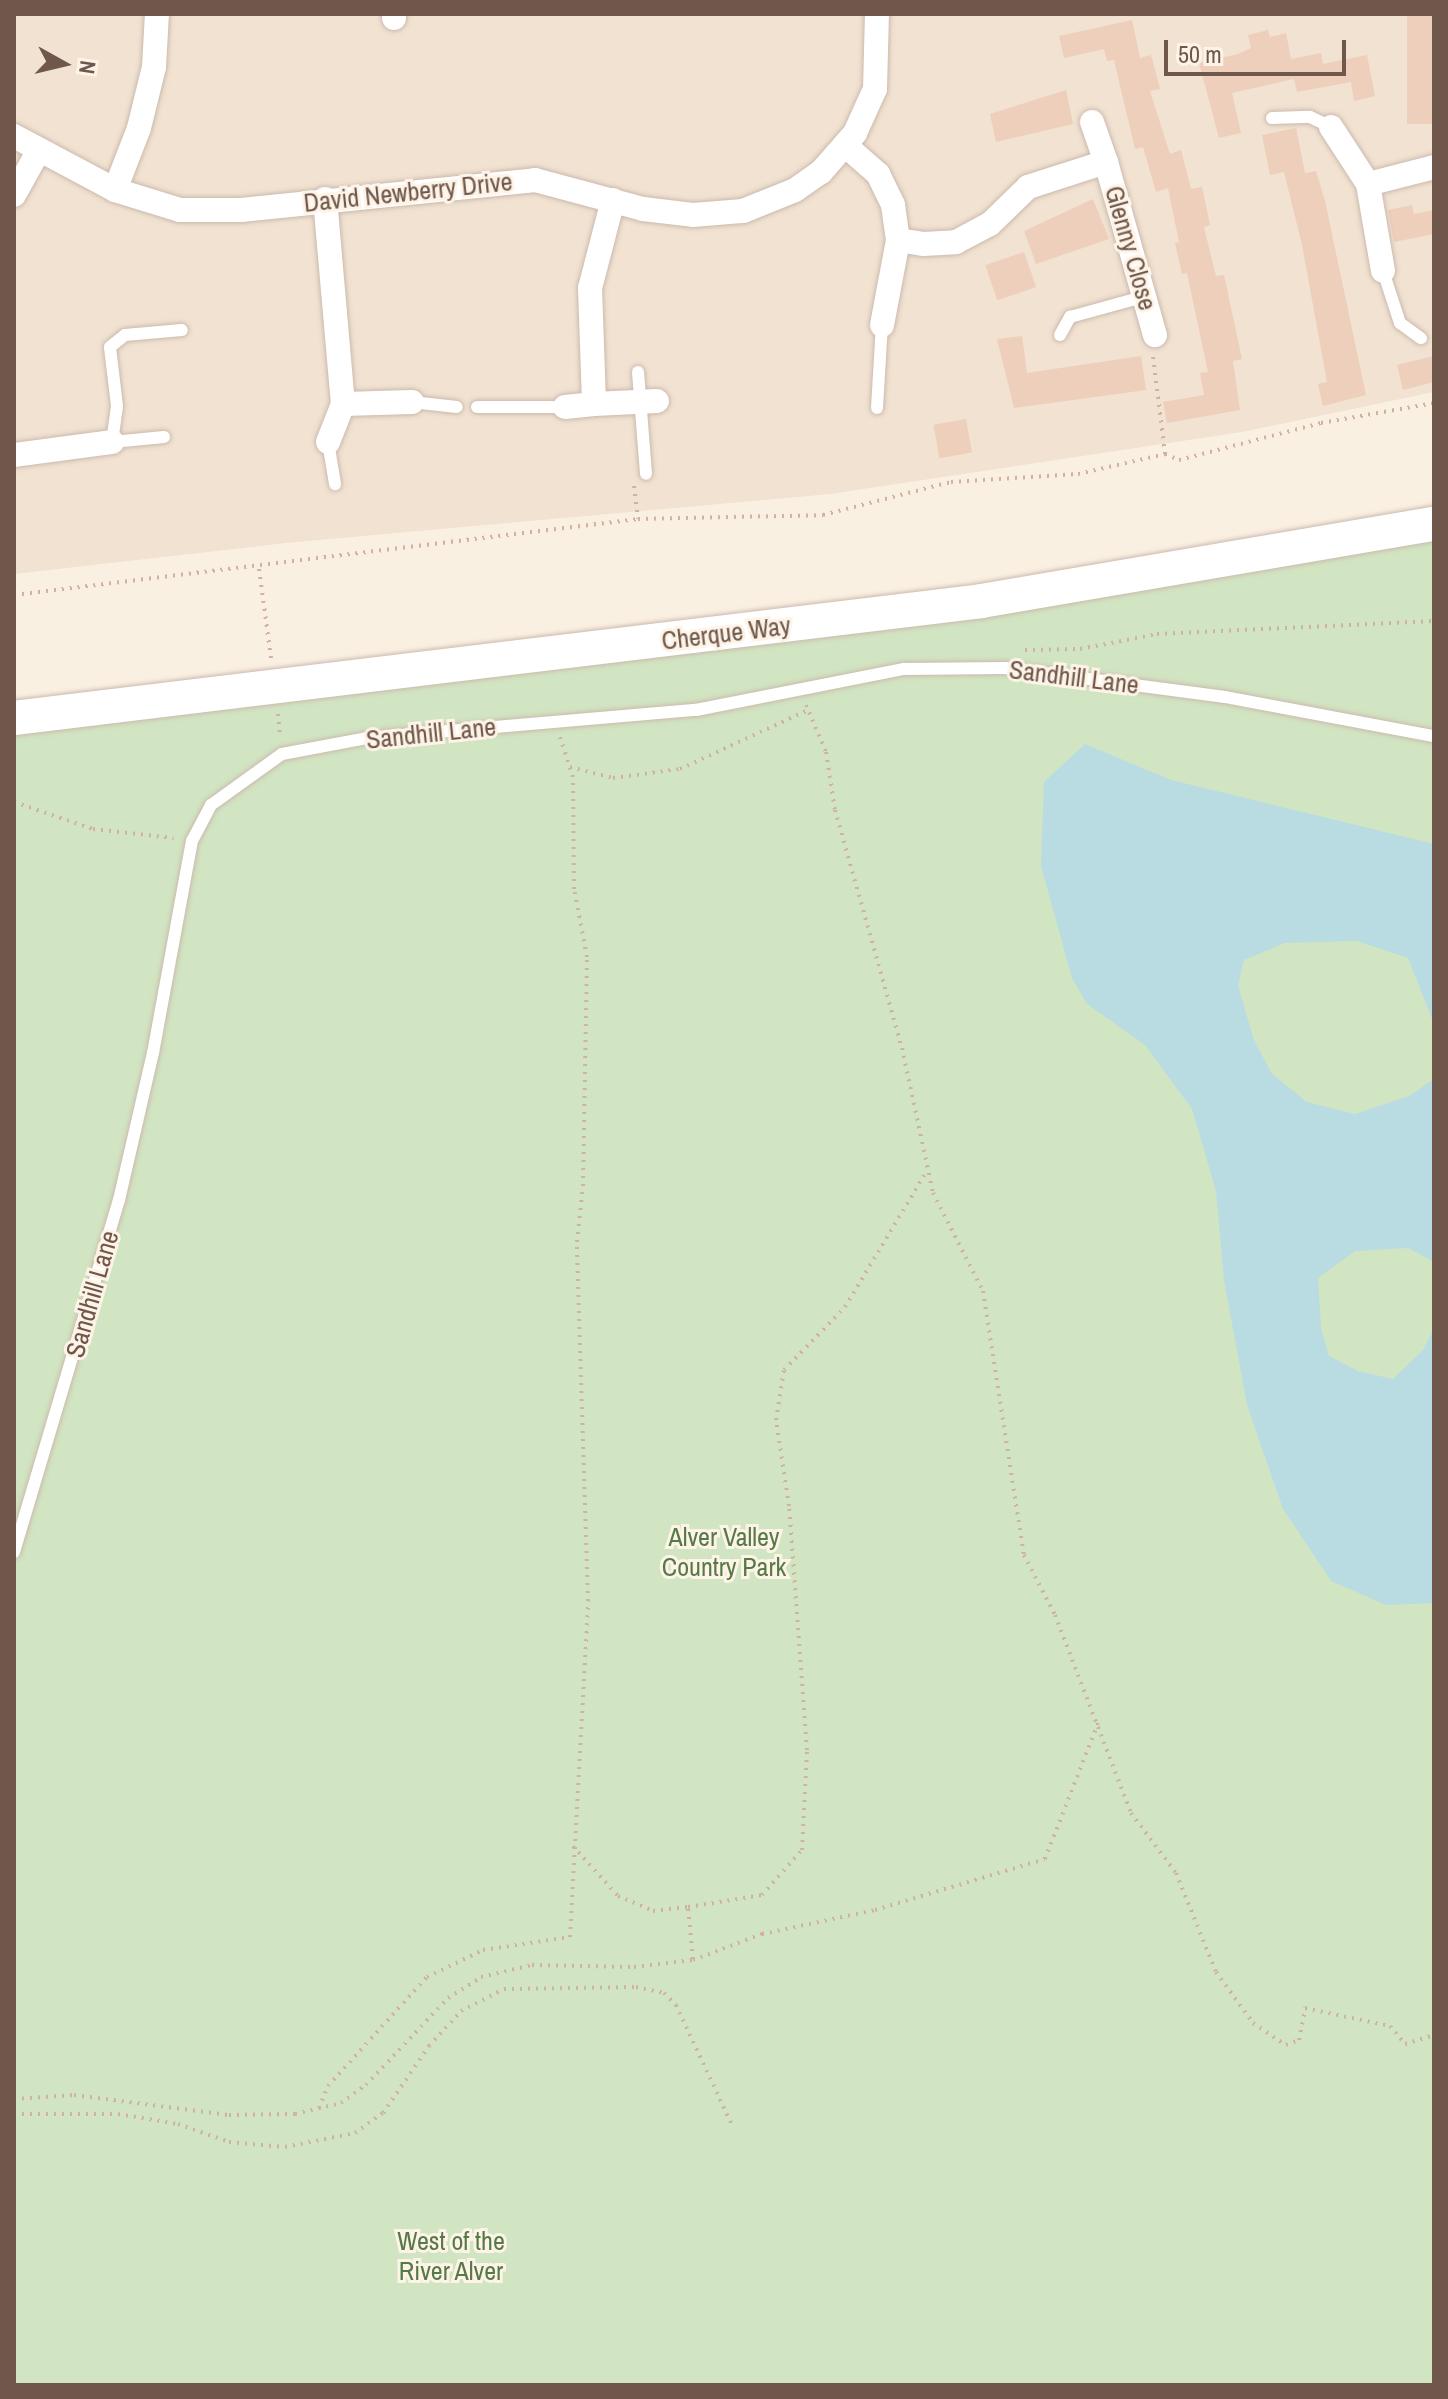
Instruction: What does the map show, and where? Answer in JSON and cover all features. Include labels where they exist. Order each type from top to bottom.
[{"type":"street","points":[[115,190],[139,128],[154,67],[157,14]]},
{"type":"street","name":"David Newberry Drive","points":[[14,136],[115,190],[180,210],[211,211],[535,180],[613,200],[693,215],[743,211],[795,190],[846,146],[875,89],[877,14]]},
{"type":"street","name":"Glenny Close","points":[[1092,122],[1146,296],[1155,335]]},
{"type":"street","points":[[1331,127],[1368,184],[1383,271]]},
{"type":"street","points":[[846,146],[878,174],[893,205],[898,240],[882,325]]},
{"type":"street","points":[[14,195],[39,150]]},
{"type":"street","name":"Glenny Close","points":[[898,240],[956,242],[990,224],[1028,187],[1106,162]]},
{"type":"street","points":[[1368,184],[1434,167]]},
{"type":"street","points":[[325,199],[343,404],[328,442]]},
{"type":"street","points":[[594,404],[590,288],[613,200]]},
{"type":"street","points":[[343,404],[412,402]]},
{"type":"street","points":[[565,407],[649,402]]},
{"type":"street","points":[[14,455],[112,442]]},
{"type":"street","name":"Cherque Way","points":[[14,718],[982,601],[1434,524]]},
{"type":"lane","points":[[1272,118],[1310,117],[1331,127]]},
{"type":"lane","points":[[1383,271],[1400,323],[1421,338]]},
{"type":"lane","points":[[1060,335],[1070,317],[1146,296]]},
{"type":"lane","points":[[877,408],[882,325]]},
{"type":"lane","points":[[164,437],[112,442],[117,406],[110,347],[125,335],[182,330]]},
{"type":"lane","points":[[638,372],[649,402],[646,474]]},
{"type":"lane","points":[[412,402],[457,407]]},
{"type":"lane","points":[[477,407],[565,407]]},
{"type":"lane","points":[[328,442],[335,484]]},
{"type":"lane","name":"Sandhill Lane","points":[[14,1552],[119,1200],[153,1053],[192,841],[211,805],[282,754],[367,738],[696,710],[800,692],[904,669],[1005,668],[1225,697],[1434,736]]},
{"type":"path","points":[[1155,335],[1153,368],[1165,454]]},
{"type":"path","points":[[14,594],[259,569],[638,519],[823,515],[951,482],[1078,474],[1165,454],[1179,460],[1321,423],[1434,403]]},
{"type":"path","points":[[259,569],[282,754]]},
{"type":"path","points":[[1020,651],[1080,649],[1157,634],[1434,621]]},
{"type":"path","points":[[800,692],[826,752],[835,810],[902,1048],[933,1193],[983,1291],[1024,1555],[1098,1721],[1131,1813],[1176,1873],[1216,1972],[1253,2023],[1286,2045],[1299,2040],[1305,2008],[1390,2026],[1405,2044],[1434,2035]]},
{"type":"path","points":[[570,767],[613,778],[680,769],[808,710]]},
{"type":"path","points":[[319,2108],[328,2086],[427,1977],[483,1950],[570,1937],[588,1601],[577,1242],[583,1186],[587,957],[574,889],[570,767],[554,720]]},
{"type":"path","points":[[14,802],[93,829],[192,841]]},
{"type":"path","points":[[573,1846],[618,1896],[653,1911],[762,1895],[802,1850],[807,1750],[789,1506],[776,1420],[784,1370],[845,1307],[928,1170]]},
{"type":"path","points":[[14,2099],[128,2098],[229,2115],[295,2114],[341,2103],[366,2085],[448,1998],[481,1977],[532,1965],[634,1967],[693,1960],[762,1934],[875,1910],[1045,1859],[1098,1721]]},
{"type":"path","points":[[688,1907],[693,1960]]},
{"type":"path","points":[[14,2114],[118,2114],[178,2124],[229,2142],[285,2147],[313,2142],[355,2133],[383,2113],[429,2046],[461,2011],[504,1989],[636,1987],[664,1993],[676,2005],[733,2127]]},
{"type":"shaded area","points":[[14,14],[1434,14],[1434,392],[1242,432],[830,494],[286,543],[14,574]]},
{"type":"green space","name":"Alver Valley Country Park","points":[[1434,542],[1434,2385],[14,2385],[14,718],[1218,562]]},
{"type":"water","points":[[1085,744],[1171,780],[1434,844],[1434,1024],[1408,958],[1357,941],[1285,943],[1244,960],[1238,986],[1254,1040],[1272,1074],[1307,1102],[1355,1114],[1409,1096],[1434,1079],[1434,1262],[1408,1248],[1355,1251],[1318,1278],[1321,1328],[1329,1356],[1358,1371],[1393,1379],[1423,1350],[1434,1329],[1434,1603],[1386,1605],[1331,1581],[1283,1509],[1247,1405],[1224,1280],[1216,1191],[1192,1109],[1145,1045],[1087,1004],[1072,978],[1041,866],[1044,782]]},
{"type":"building","points":[[1407,14],[1434,14],[1434,124],[1407,124]]},
{"type":"building","points":[[1132,20],[1140,58],[1151,55],[1160,89],[1150,91],[1170,154],[1181,150],[1191,189],[1202,187],[1210,225],[1204,227],[1216,276],[1224,275],[1242,359],[1233,361],[1240,410],[1167,423],[1163,402],[1204,395],[1200,373],[1208,372],[1187,273],[1182,274],[1175,243],[1179,242],[1168,188],[1156,192],[1143,147],[1135,149],[1114,60],[1107,61],[1104,49],[1064,58],[1059,36]]},
{"type":"building","points":[[1268,30],[1270,37],[1286,33],[1291,59],[1321,53],[1323,64],[1367,55],[1375,96],[1354,101],[1351,82],[1297,92],[1294,79],[1232,93],[1241,133],[1219,138],[1199,63],[1251,48],[1248,35]]},
{"type":"building","points":[[1066,90],[1073,124],[996,142],[990,114]]},
{"type":"building","points":[[1296,128],[1305,173],[1316,171],[1325,201],[1366,395],[1323,406],[1318,384],[1327,382],[1302,245],[1284,172],[1270,175],[1262,135]]},
{"type":"building","points":[[1093,199],[1109,239],[1036,264],[1024,231]]},
{"type":"building","points":[[1412,205],[1414,214],[1434,210],[1434,234],[1394,242],[1388,210]]},
{"type":"building","points":[[1024,252],[1036,287],[997,300],[985,265]]},
{"type":"building","points":[[1022,336],[1027,373],[1141,356],[1146,390],[1014,408],[997,339]]},
{"type":"building","points":[[1434,356],[1434,382],[1403,390],[1397,365]]},
{"type":"building","points":[[966,419],[972,452],[939,458],[934,425]]},
{"type":"park label","name":"West of the River Alver","points":[[451,2256]]}]
